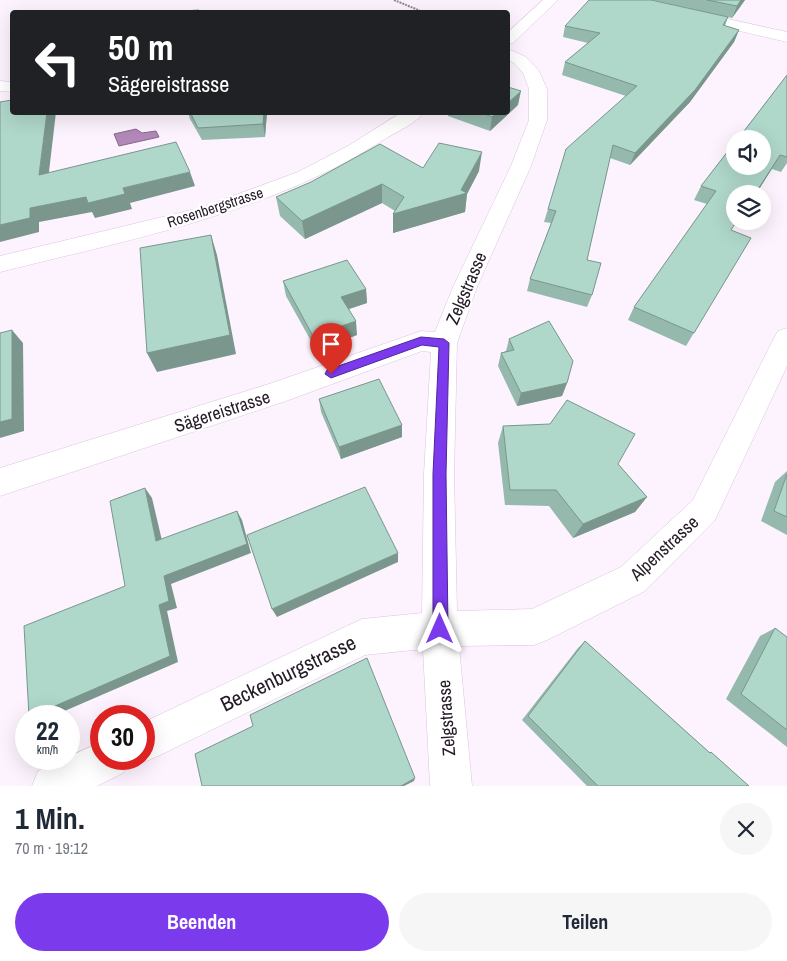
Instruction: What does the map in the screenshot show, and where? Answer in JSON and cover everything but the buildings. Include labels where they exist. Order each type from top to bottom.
[{"type":"street","points":[[510,38],[551,0]]},
{"type":"street","points":[[624,0],[787,36]]},
{"type":"street","name":"Zelgstrasse","points":[[451,786],[440,629],[440,474],[444,343],[465,287],[521,166],[538,120],[538,89],[531,71],[520,60],[510,55]]},
{"type":"street","name":"Rosenbergstrasse","points":[[0,264],[224,206],[305,176],[355,150],[411,115]]},
{"type":"street","name":"Alpenstrasse","points":[[440,629],[534,627],[634,579],[704,510],[787,338]]},
{"type":"street","name":"Sägereistrasse","points":[[0,482],[276,393],[421,341],[444,343]]},
{"type":"street","name":"Beckenburgstrasse","points":[[155,737],[362,636],[440,629]]},
{"type":"street","points":[[53,786],[90,768]]},
{"type":"path","points":[[394,0],[418,10]]},
{"type":"shaded area","points":[[136,129],[142,133],[156,131],[159,137],[119,146],[114,134]]},
{"type":"route","points":[[331,374],[421,341],[444,343],[440,474],[440,629]]}]
